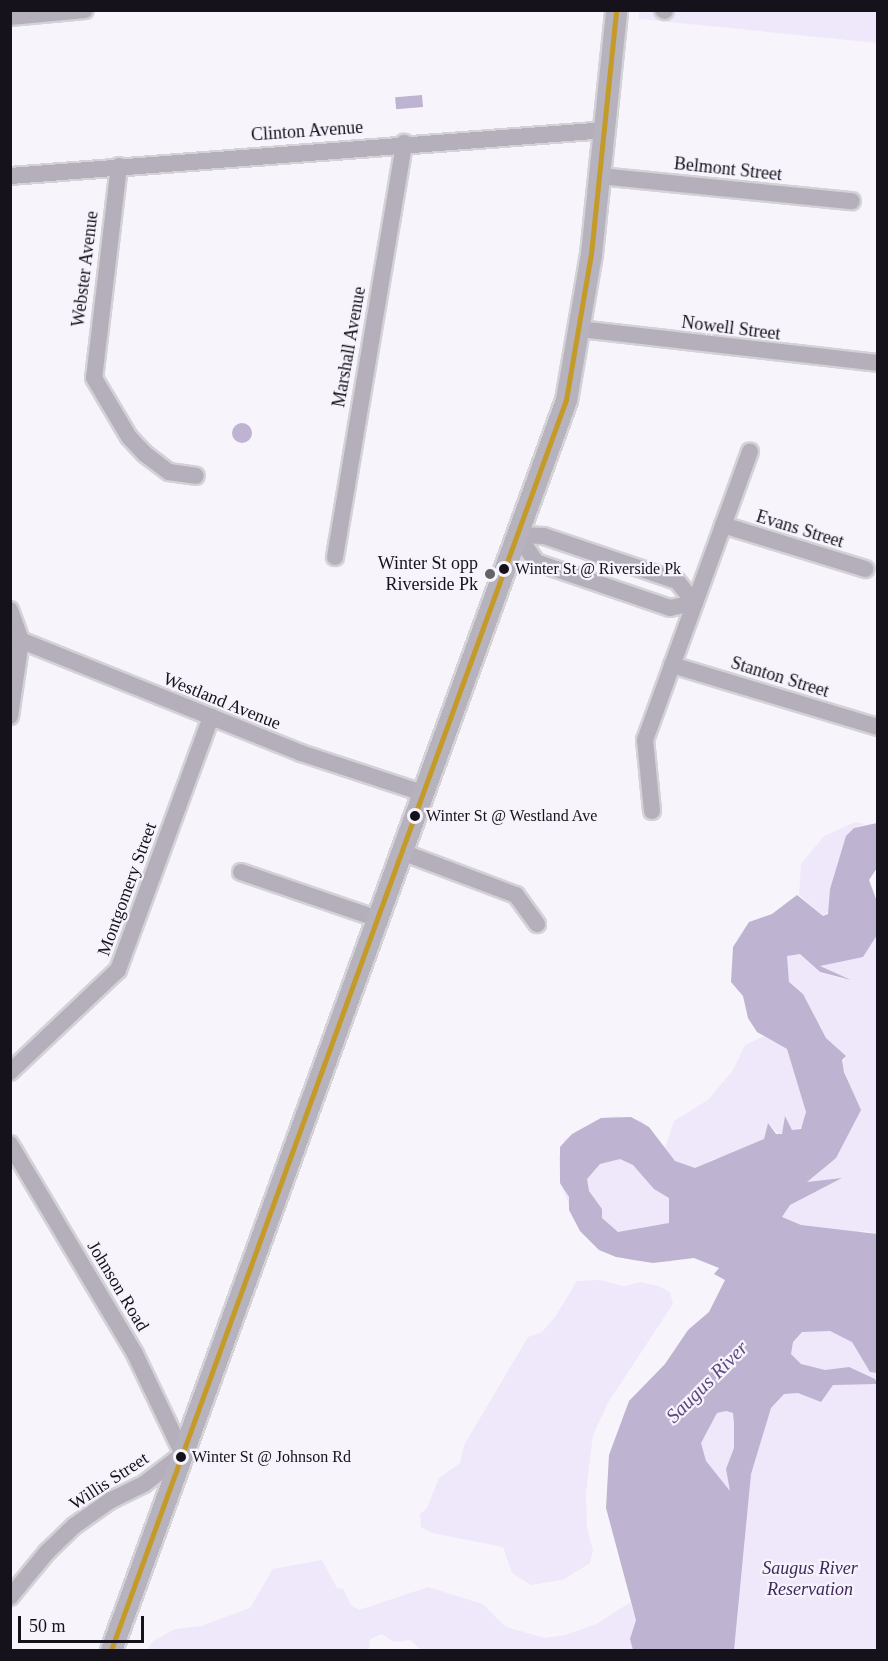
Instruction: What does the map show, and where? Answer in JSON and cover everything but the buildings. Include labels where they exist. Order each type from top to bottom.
[{"type":"main road","points":[[111,1650],[566,400],[580,329],[606,130],[616,10]]},
{"type":"street","points":[[10,17],[85,10]]},
{"type":"street","name":"Clinton Avenue","points":[[10,176],[404,143],[606,130]]},
{"type":"street","name":"Marshall Avenue","points":[[335,557],[404,143]]},
{"type":"street","name":"Webster Avenue","points":[[119,166],[94,378],[129,437],[145,454],[169,472],[196,476]]},
{"type":"street","name":"Belmont Street","points":[[600,176],[852,201]]},
{"type":"street","name":"Nowell Street","points":[[580,329],[878,363]]},
{"type":"street","points":[[652,811],[645,740],[750,452]]},
{"type":"street","name":"Evans Street","points":[[723,525],[865,569]]},
{"type":"street","points":[[518,535],[544,536],[677,581],[696,603]]},
{"type":"street","points":[[518,535],[536,562],[670,608],[696,603]]},
{"type":"street","points":[[10,610],[16,638],[10,716]]},
{"type":"street","name":"Westland Avenue","points":[[16,638],[302,753],[423,793]]},
{"type":"street","name":"Stanton Street","points":[[672,665],[878,727]]},
{"type":"street","name":"Montgomery Street","points":[[10,1072],[118,970],[211,717]]},
{"type":"street","points":[[402,852],[516,895],[537,924]]},
{"type":"street","points":[[241,872],[378,919]]},
{"type":"street","name":"Johnson Road","points":[[10,1144],[135,1354],[183,1454]]},
{"type":"street","name":"Willis Street","points":[[10,1597],[47,1552],[74,1526],[111,1500],[144,1484],[183,1454]]},
{"type":"green space","points":[[639,11],[877,11],[877,43],[639,19]]},
{"type":"green space","points":[[855,822],[866,824],[853,828],[830,889],[829,911],[823,916],[799,895],[801,864],[824,836]]},
{"type":"green space","points":[[877,931],[877,1234],[864,1231],[834,1236],[727,1205],[852,1091],[842,1064],[846,1056],[826,1038],[820,1025],[793,1007],[776,944],[800,954],[820,973],[846,979],[820,966],[840,959],[863,957]]},
{"type":"green space","points":[[764,1036],[787,1049],[806,1112],[804,1126],[792,1131],[785,1116],[785,1129],[780,1135],[768,1123],[764,1139],[727,1157],[713,1159],[673,1191],[671,1262],[635,1261],[599,1250],[580,1231],[560,1183],[559,1157],[564,1140],[601,1118],[617,1116],[642,1121],[665,1148],[674,1121],[708,1100],[733,1070],[745,1045]]},
{"type":"green space","points":[[600,1280],[624,1286],[640,1282],[658,1286],[670,1292],[673,1304],[609,1401],[593,1435],[586,1493],[587,1527],[593,1551],[590,1563],[563,1580],[531,1585],[512,1573],[503,1547],[432,1533],[421,1527],[420,1514],[427,1508],[439,1478],[460,1463],[464,1445],[528,1337],[542,1332],[555,1317],[577,1281]]},
{"type":"green space","name":"Saugus River Reservation","points":[[877,1306],[877,1650],[707,1650],[677,1483],[706,1422],[792,1334]]},
{"type":"green space","points":[[322,1560],[337,1588],[343,1589],[351,1605],[359,1610],[428,1587],[483,1604],[506,1627],[545,1638],[565,1635],[596,1624],[631,1602],[646,1650],[421,1650],[410,1640],[393,1642],[382,1634],[370,1639],[369,1650],[146,1650],[153,1641],[175,1629],[201,1626],[250,1608],[273,1569]]},
{"type":"water","points":[[422,95],[423,107],[396,109],[395,97]]},
{"type":"water","points":[[242,423],[249,426],[252,433],[249,440],[242,443],[235,440],[232,433],[235,426]]},
{"type":"water","name":"Saugus River","points":[[877,823],[877,868],[869,880],[876,899],[877,935],[863,957],[820,966],[851,980],[820,972],[800,954],[787,956],[789,982],[803,994],[826,1038],[846,1056],[842,1060],[844,1072],[861,1110],[836,1158],[807,1182],[842,1178],[790,1205],[782,1217],[801,1225],[877,1234],[877,1373],[870,1372],[852,1342],[830,1331],[802,1332],[793,1342],[791,1354],[801,1364],[825,1370],[849,1367],[875,1379],[877,1384],[833,1385],[821,1402],[798,1393],[784,1394],[771,1408],[751,1474],[734,1650],[633,1650],[630,1639],[636,1620],[606,1508],[609,1455],[629,1401],[665,1364],[688,1330],[709,1312],[725,1280],[714,1274],[719,1268],[694,1258],[653,1263],[616,1257],[599,1250],[580,1231],[569,1210],[569,1197],[560,1183],[560,1147],[572,1134],[601,1118],[631,1117],[649,1127],[675,1161],[695,1168],[764,1139],[768,1123],[776,1134],[782,1134],[785,1116],[792,1130],[801,1129],[806,1112],[787,1049],[757,1032],[748,1018],[743,996],[731,982],[733,947],[749,922],[772,914],[797,895],[823,916],[828,914],[830,889],[846,836],[854,828]],"holes":[[[620,1159],[633,1165],[654,1189],[669,1198],[669,1223],[618,1232],[602,1218],[602,1209],[589,1191],[587,1179],[600,1164]],[[726,1411],[733,1413],[734,1424],[734,1448],[726,1469],[730,1491],[706,1461],[701,1443],[717,1413]]]},
{"type":"transit line","points":[[111,1650],[566,400],[591,254],[616,10]]},
{"type":"place","name":"Winter St @ Riverside Pk","points":[[504,569]]},
{"type":"place","name":"Winter St opp Riverside Pk","points":[[490,574]]},
{"type":"place","name":"Winter St @ Westland Ave","points":[[415,816]]},
{"type":"place","name":"Winter St @ Johnson Rd","points":[[181,1457]]}]
